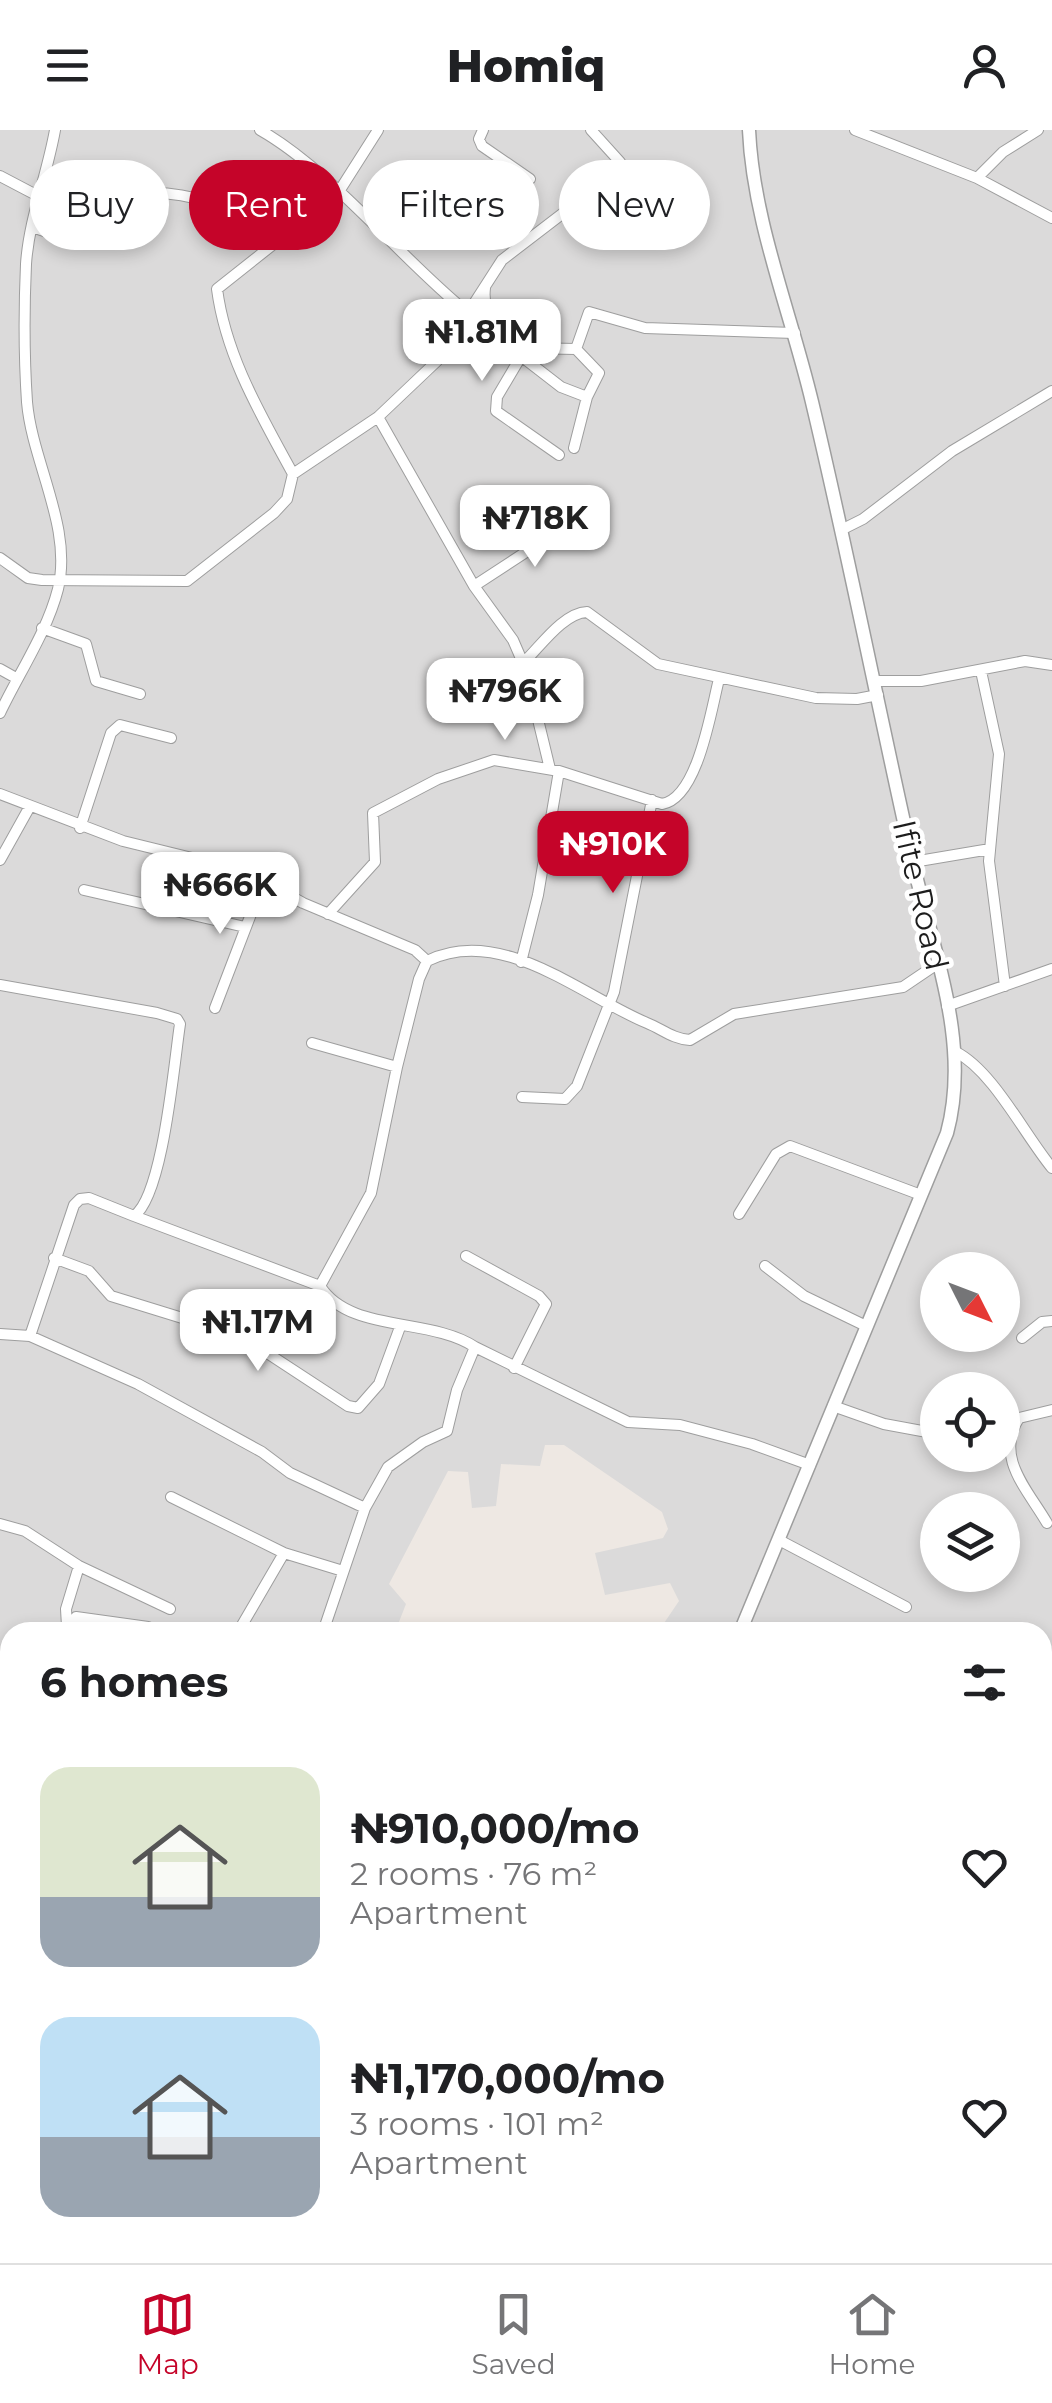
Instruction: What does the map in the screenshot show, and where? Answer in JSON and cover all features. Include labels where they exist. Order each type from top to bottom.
[{"type":"street","points":[[48,160],[54,130]]},
{"type":"street","points":[[260,130],[302,160]]},
{"type":"street","points":[[343,185],[378,130]]},
{"type":"street","points":[[483,130],[482,146],[502,160]]},
{"type":"street","points":[[0,558],[28,578],[186,581],[274,512],[286,500],[294,474],[378,417],[437,361],[502,260],[618,168],[616,155],[591,130]]},
{"type":"street","name":"Ifite Road","points":[[744,1622],[922,1195],[955,1105],[956,1052],[841,530],[756,186],[749,130]]},
{"type":"street","points":[[854,130],[977,178],[1052,218]]},
{"type":"street","points":[[977,178],[1004,152],[1038,130]]},
{"type":"street","points":[[0,176],[30,192]]},
{"type":"street","points":[[343,198],[468,314]]},
{"type":"street","points":[[0,713],[42,628],[59,578],[58,534],[35,454],[27,396],[26,264],[30,239]]},
{"type":"street","points":[[265,250],[217,289],[244,380],[294,474]]},
{"type":"street","points":[[486,282],[484,302],[488,315],[561,387],[587,397]]},
{"type":"street","points":[[576,349],[589,312],[594,310],[646,328],[795,334]]},
{"type":"street","points":[[524,352],[576,349],[599,373],[587,397],[574,448]]},
{"type":"street","points":[[524,352],[497,397],[496,412],[559,455]]},
{"type":"street","points":[[841,530],[864,519],[952,451],[1052,391]]},
{"type":"street","points":[[378,417],[474,586],[514,640],[554,770],[541,879],[522,962]]},
{"type":"street","points":[[474,586],[575,520]]},
{"type":"street","points":[[524,664],[565,622],[587,612],[647,660],[816,698],[857,699],[876,688],[1025,661],[1052,665]]},
{"type":"street","points":[[42,628],[86,644],[96,681],[140,694]]},
{"type":"street","points":[[0,669],[16,678]]},
{"type":"street","points":[[981,670],[1000,754],[990,849],[1005,986]]},
{"type":"street","points":[[328,914],[376,862],[374,814],[414,790],[488,761],[554,770],[667,804],[687,786],[719,679]]},
{"type":"street","points":[[80,828],[111,732],[120,726],[171,738]]},
{"type":"street","points":[[0,794],[80,828],[165,854],[245,870],[328,914],[415,950],[427,962]]},
{"type":"street","points":[[522,1096],[550,1100],[566,1098],[573,1092],[611,1004],[652,800]]},
{"type":"street","points":[[0,860],[29,808]]},
{"type":"street","points":[[913,862],[990,849]]},
{"type":"street","points":[[215,1008],[264,880]]},
{"type":"street","points":[[84,890],[246,928]]},
{"type":"street","points":[[320,1286],[371,1194],[397,1066],[427,962],[444,955],[497,954],[588,989],[669,1035],[690,1040],[734,1014],[903,987],[937,964]]},
{"type":"street","points":[[947,1006],[1052,970]]},
{"type":"street","points":[[0,986],[157,1013],[180,1024],[156,1180],[148,1201],[134,1216]]},
{"type":"street","points":[[312,1043],[397,1066]]},
{"type":"street","points":[[956,1052],[972,1060],[987,1076],[1047,1154],[1052,1168]]},
{"type":"street","points":[[739,1214],[776,1154],[790,1146],[922,1195]]},
{"type":"street","points":[[30,1336],[54,1258],[80,1199],[89,1198],[320,1286],[346,1308],[400,1327],[434,1328],[628,1422],[680,1426],[810,1464]]},
{"type":"street","points":[[466,1256],[546,1304],[514,1368]]},
{"type":"street","points":[[54,1258],[89,1271],[111,1296],[178,1317],[226,1326],[262,1353],[348,1406],[358,1408],[379,1384],[400,1327]]},
{"type":"street","points":[[765,1266],[804,1296],[866,1326]]},
{"type":"street","points":[[1022,1338],[1042,1322],[1052,1322]]},
{"type":"street","points":[[0,1334],[30,1336],[138,1384],[262,1452],[290,1473],[365,1508]]},
{"type":"street","points":[[326,1622],[365,1508],[388,1467],[423,1442],[447,1432],[457,1390],[474,1347]]},
{"type":"street","points":[[833,1406],[884,1424],[920,1431]]},
{"type":"street","points":[[1020,1417],[1052,1410]]},
{"type":"street","points":[[1015,1472],[1048,1523]]},
{"type":"street","points":[[171,1497],[284,1553],[342,1571]]},
{"type":"street","points":[[0,1524],[25,1531],[79,1566],[170,1609]]},
{"type":"street","points":[[779,1540],[906,1607]]},
{"type":"street","points":[[244,1622],[284,1553]]},
{"type":"street","points":[[66,1622],[79,1566]]},
{"type":"street","points":[[72,1622],[82,1617],[115,1622]]},
{"type":"shaded area","points":[[0,130],[1052,130],[1052,1622],[665,1622],[679,1601],[670,1583],[605,1595],[595,1553],[663,1538],[668,1529],[662,1512],[564,1445],[545,1445],[540,1466],[501,1464],[496,1506],[472,1508],[468,1472],[448,1471],[389,1584],[406,1604],[399,1622],[0,1622]]}]
